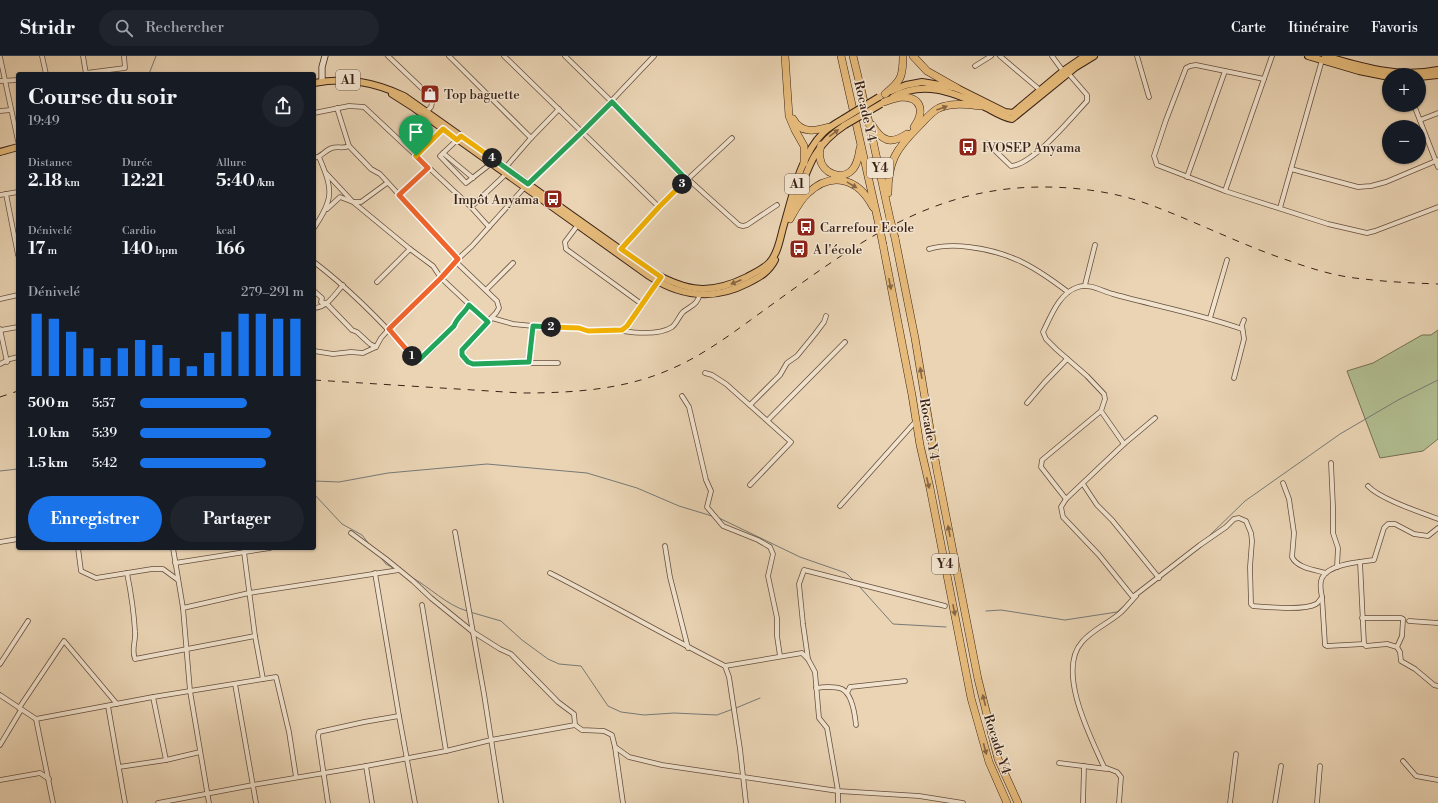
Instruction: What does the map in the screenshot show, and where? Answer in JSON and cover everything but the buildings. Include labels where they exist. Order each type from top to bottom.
[{"type":"highway","points":[[785,56],[789,116],[804,146],[804,163]]},
{"type":"highway","points":[[788,56],[790,105],[792,117],[795,123],[801,129],[806,131],[830,127]]},
{"type":"highway","name":"Rocade Y4","points":[[841,56],[879,225],[920,445],[930,488],[971,698],[989,762],[1007,803]]},
{"type":"highway","name":"Rocade Y4","points":[[853,56],[895,238],[915,338],[936,465],[978,679],[998,759],[1018,803]]},
{"type":"highway","points":[[882,99],[899,81],[903,74],[903,56]]},
{"type":"highway","points":[[913,56],[927,71],[957,88]]},
{"type":"highway","points":[[868,118],[878,134],[883,139],[890,141],[900,139],[915,125],[920,116],[920,108],[917,102],[913,99],[901,97],[882,99]]},
{"type":"highway","points":[[889,210],[888,182],[890,168],[895,154],[904,141],[930,114],[940,108],[955,105],[982,106]]},
{"type":"highway","points":[[820,145],[819,156],[824,169],[829,173],[838,175],[845,174],[852,170],[859,155],[861,142]]},
{"type":"highway","points":[[790,219],[800,202],[807,194],[818,185],[836,180],[856,186],[863,192],[870,202],[877,217]]},
{"type":"main road","name":"A1","points":[[526,186],[621,249],[660,279],[684,286],[712,289],[736,282],[770,262],[777,247],[804,163],[818,139],[830,127],[844,122],[906,85],[922,82],[957,88],[1005,112],[1013,113],[1040,90],[1085,56]]},
{"type":"main road","name":"A1","points":[[882,99],[910,89],[920,88],[940,90],[982,106],[1003,117],[1012,119],[1065,72],[1094,56]]},
{"type":"main road","points":[[1308,56],[1378,70],[1416,73],[1438,70]]},
{"type":"main road","points":[[1324,58],[1359,71],[1382,76]]},
{"type":"main road","points":[[1426,76],[1438,75]]},
{"type":"main road","name":"A1","points":[[316,82],[343,79],[362,81],[404,96],[526,186],[577,226],[676,290],[712,295],[728,292],[747,284],[767,272],[778,255],[812,158],[820,145],[844,122]]},
{"type":"main road","name":"A1","points":[[381,87],[443,129],[459,138]]},
{"type":"main road","points":[[0,152],[16,148]]},
{"type":"street","points":[[42,56],[46,72]]},
{"type":"street","points":[[83,56],[86,72]]},
{"type":"street","points":[[94,72],[125,68],[124,56]]},
{"type":"street","points":[[322,81],[322,66],[325,56]]},
{"type":"street","points":[[388,56],[433,99],[431,107],[426,111]]},
{"type":"street","points":[[449,56],[531,138]]},
{"type":"street","points":[[504,56],[659,207]]},
{"type":"street","points":[[565,56],[688,179],[737,223],[743,226],[777,205]]},
{"type":"street","points":[[316,351],[333,354],[352,352],[363,353],[376,347],[381,338],[389,329],[472,246],[526,186],[612,102],[654,56]]},
{"type":"street","points":[[975,66],[991,56]]},
{"type":"street","points":[[1000,56],[1040,90]]},
{"type":"street","points":[[987,143],[1011,166],[1025,161],[1053,138],[1087,101],[1087,95],[1052,56]]},
{"type":"street","points":[[1137,56],[1149,97]]},
{"type":"street","points":[[1225,191],[1272,56]]},
{"type":"street","points":[[0,57],[16,133]]},
{"type":"street","points":[[1280,208],[1324,58]]},
{"type":"street","points":[[1264,79],[1196,65],[1186,68],[1154,156],[1157,165],[1225,191],[1328,224],[1368,233],[1438,207]]},
{"type":"street","points":[[1187,177],[1225,71]]},
{"type":"street","points":[[0,81],[16,80]]},
{"type":"street","points":[[316,113],[349,106],[364,107],[471,207],[489,227]]},
{"type":"street","points":[[337,108],[349,146],[399,195],[457,260],[497,301],[499,308],[494,316],[462,350],[462,355],[468,362],[473,364],[529,362],[558,363]]},
{"type":"street","points":[[471,207],[506,171],[531,138],[559,109]]},
{"type":"street","points":[[0,111],[10,110]]},
{"type":"street","points":[[1417,112],[1420,120],[1438,113]]},
{"type":"street","points":[[416,156],[443,129]]},
{"type":"street","points":[[1426,134],[1437,160],[1438,167]]},
{"type":"street","points":[[459,138],[440,156],[466,183],[493,162]]},
{"type":"street","points":[[621,249],[659,207],[732,138]]},
{"type":"street","points":[[316,158],[320,157],[332,148],[349,146]]},
{"type":"street","points":[[443,152],[473,178]]},
{"type":"street","points":[[320,157],[326,172],[330,189],[329,201],[326,210]]},
{"type":"street","points":[[1291,169],[1358,187],[1371,186],[1386,182],[1437,160]]},
{"type":"street","points":[[399,195],[428,168]]},
{"type":"street","points":[[326,172],[353,202],[410,249],[434,266],[441,278],[487,322]]},
{"type":"street","points":[[316,225],[326,210],[340,197],[353,202],[361,202],[387,183]]},
{"type":"street","points":[[0,195],[16,192]]},
{"type":"street","points":[[6,194],[16,245]]},
{"type":"street","points":[[577,226],[565,242],[566,249],[643,305]]},
{"type":"street","points":[[929,249],[950,245],[985,249],[1017,259],[1040,271],[1068,292]]},
{"type":"street","points":[[1085,285],[1095,245]]},
{"type":"street","points":[[377,282],[410,249]]},
{"type":"street","points":[[1210,318],[1227,260]]},
{"type":"street","points":[[486,290],[513,263]]},
{"type":"street","points":[[316,264],[343,285],[389,329],[414,358],[419,360],[454,326],[456,321],[467,310],[469,305]]},
{"type":"street","points":[[622,330],[631,322],[660,279]]},
{"type":"street","points":[[316,308],[327,304],[343,285]]},
{"type":"street","points":[[1066,499],[1041,468],[1042,460],[1101,411],[1105,399],[1104,394],[1087,376],[1046,339],[1044,332],[1056,307],[1068,292],[1076,287],[1085,285],[1146,303],[1210,318],[1242,328]]},
{"type":"street","points":[[316,293],[322,298],[321,302],[327,304],[352,330],[363,336],[370,344],[376,347]]},
{"type":"street","points":[[487,322],[492,318],[513,324],[579,328],[588,331],[622,330],[635,333],[665,331],[672,326],[684,312],[696,303],[700,294]]},
{"type":"street","points":[[0,299],[16,296]]},
{"type":"street","points":[[750,405],[780,375],[787,364],[815,334],[824,322],[826,316]]},
{"type":"street","points":[[1234,378],[1244,339],[1242,328],[1244,320]]},
{"type":"street","points":[[529,362],[533,326]]},
{"type":"street","points":[[7,362],[1,342],[0,330],[16,327]]},
{"type":"street","points":[[768,420],[845,342]]},
{"type":"street","points":[[0,364],[16,358]]},
{"type":"street","points":[[1027,403],[1067,359]]},
{"type":"street","points":[[705,374],[712,375],[726,384],[791,442],[750,486]]},
{"type":"street","points":[[682,396],[689,407],[706,480],[711,491],[707,507],[722,526],[758,540],[770,547],[773,554],[768,576],[776,618],[780,656]]},
{"type":"street","points":[[1101,411],[1124,444]]},
{"type":"street","points":[[1136,596],[1132,596],[1099,556],[1063,517],[1061,507],[1066,499],[1124,444],[1155,418]]},
{"type":"street","points":[[840,506],[916,420]]},
{"type":"street","points":[[1331,463],[1333,533],[1338,548],[1337,567]]},
{"type":"street","points":[[1283,483],[1289,499],[1294,533],[1292,557],[1299,565],[1326,573]]},
{"type":"street","points":[[1083,484],[1097,505],[1112,520],[1159,578]]},
{"type":"street","points":[[1368,486],[1372,491],[1386,498],[1438,519]]},
{"type":"street","points":[[1119,803],[1121,777],[1117,772],[1104,767],[1086,728],[1073,679],[1075,653],[1082,642],[1094,631],[1119,614],[1136,596],[1200,545],[1226,527],[1234,519],[1239,518],[1246,521],[1251,533],[1250,582],[1252,605],[1269,608],[1311,606],[1317,603],[1322,597]]},
{"type":"street","points":[[1438,528],[1428,536],[1414,534],[1395,524],[1388,524],[1384,528],[1374,560],[1337,567],[1326,573],[1321,581],[1325,645],[1364,644],[1366,646],[1387,644],[1397,647],[1400,652],[1401,661],[1415,669],[1434,685],[1438,686]]},
{"type":"street","points":[[455,532],[501,803]]},
{"type":"street","points":[[351,533],[399,570],[473,632],[500,649],[512,654],[558,702],[574,714],[575,725]]},
{"type":"street","points":[[0,542],[16,539]]},
{"type":"street","points":[[666,546],[670,577],[688,648]]},
{"type":"street","points":[[78,550],[81,571],[96,578],[152,569],[163,569],[178,580]]},
{"type":"street","points":[[173,550],[188,650],[190,691],[209,803]]},
{"type":"street","points":[[175,563],[257,550]]},
{"type":"street","points":[[244,552],[255,636],[263,679]]},
{"type":"street","points":[[1360,562],[1364,644]]},
{"type":"street","points":[[183,608],[249,593],[399,570]]},
{"type":"street","points":[[838,803],[838,791],[827,728],[819,718],[815,672],[808,658],[803,624],[799,584],[804,570],[945,606]]},
{"type":"street","points":[[127,573],[134,608],[136,637],[132,652],[135,659],[255,636]]},
{"type":"street","points":[[375,573],[415,803]]},
{"type":"street","points":[[550,573],[610,604],[688,648],[725,666],[802,653],[808,658]]},
{"type":"street","points":[[422,606],[446,751]]},
{"type":"street","points":[[1362,618],[1403,619],[1402,636],[1397,647]]},
{"type":"street","points":[[0,664],[28,621]]},
{"type":"street","points":[[1410,621],[1438,624]]},
{"type":"street","points":[[0,745],[20,709],[64,641],[117,704]]},
{"type":"street","points":[[725,666],[729,677],[744,776],[746,803]]},
{"type":"street","points":[[0,695],[36,719],[154,697],[276,677],[289,732],[296,777]]},
{"type":"street","points":[[847,693],[850,687],[905,681]]},
{"type":"street","points":[[235,684],[256,803]]},
{"type":"street","points":[[816,688],[829,687],[842,689],[847,693],[855,715],[856,725]]},
{"type":"street","points":[[154,697],[166,760]]},
{"type":"street","points":[[108,706],[125,803]]},
{"type":"street","points":[[328,803],[318,736],[319,732],[399,716]]},
{"type":"street","points":[[36,719],[53,803]]},
{"type":"street","points":[[158,803],[296,777],[366,766],[446,751],[491,740],[575,725],[582,730],[604,730],[612,735],[623,803]]},
{"type":"street","points":[[615,747],[629,757],[662,765],[838,791],[919,796],[960,803]]},
{"type":"street","points":[[119,767],[166,760],[200,752]]},
{"type":"street","points":[[1230,803],[1236,754]]},
{"type":"street","points":[[1403,761],[1416,776],[1438,780]]},
{"type":"street","points":[[1059,763],[1111,770]]},
{"type":"street","points":[[366,766],[372,803]]},
{"type":"street","points":[[1083,803],[1084,766]]},
{"type":"street","points":[[1275,803],[1280,766]]},
{"type":"street","points":[[1317,803],[1320,766]]},
{"type":"street","points":[[0,780],[40,773],[49,779]]},
{"type":"street","points":[[919,796],[920,803]]},
{"type":"green space","points":[[1438,330],[1438,439],[1423,451],[1380,458],[1347,371],[1373,363],[1422,335],[1431,335]]},
{"type":"waterway","points":[[150,72],[156,56]]},
{"type":"waterway","points":[[1207,538],[1245,501],[1340,434],[1398,400],[1438,380]]},
{"type":"waterway","points":[[316,481],[339,482],[388,473],[487,464],[587,473],[637,488],[679,506],[712,516]]},
{"type":"waterway","points":[[0,471],[16,469]]},
{"type":"waterway","points":[[316,496],[342,524],[362,535],[369,544]]},
{"type":"waterway","points":[[719,518],[800,557],[846,573],[854,581]]},
{"type":"waterway","points":[[381,558],[386,564],[393,568]]},
{"type":"waterway","points":[[411,577],[452,605],[467,611]]},
{"type":"waterway","points":[[858,585],[893,624],[946,627]]},
{"type":"waterway","points":[[986,611],[1001,610],[1065,620],[1117,612],[1124,606]]},
{"type":"waterway","points":[[470,612],[501,621],[522,640],[548,659],[559,664],[581,666],[608,706],[621,712],[644,715],[674,713],[717,715],[733,709]]},
{"type":"waterway","points":[[736,708],[760,698]]},
{"type":"railway","points":[[316,380],[521,393],[578,391],[635,382],[671,369],[707,350],[844,254],[871,237],[900,222],[930,208],[960,198],[993,191],[1030,187],[1090,190],[1109,193],[1145,203],[1269,254],[1325,272],[1354,278],[1438,284]]},
{"type":"railway","points":[[0,397],[16,392]]},
{"type":"place","name":"Top baguette","points":[[430,94]]},
{"type":"place","name":"IVOSEP Anyama","points":[[968,147]]},
{"type":"place","name":"Impôt Anyama","points":[[553,199]]},
{"type":"place","name":"Carrefour Ecole","points":[[806,227]]},
{"type":"place","name":"A l'école","points":[[799,249]]},
{"type":"route","points":[[612,102],[687,180],[659,207],[621,249],[661,277],[631,322],[622,330],[588,331],[579,328],[533,326],[529,362],[473,364],[468,362],[461,353],[463,348],[488,322],[469,305],[467,310],[456,321],[454,326],[428,352],[417,360],[389,329],[441,278],[458,259],[399,195],[428,168],[416,156],[443,129],[457,140],[461,136],[528,184],[612,102]]}]
